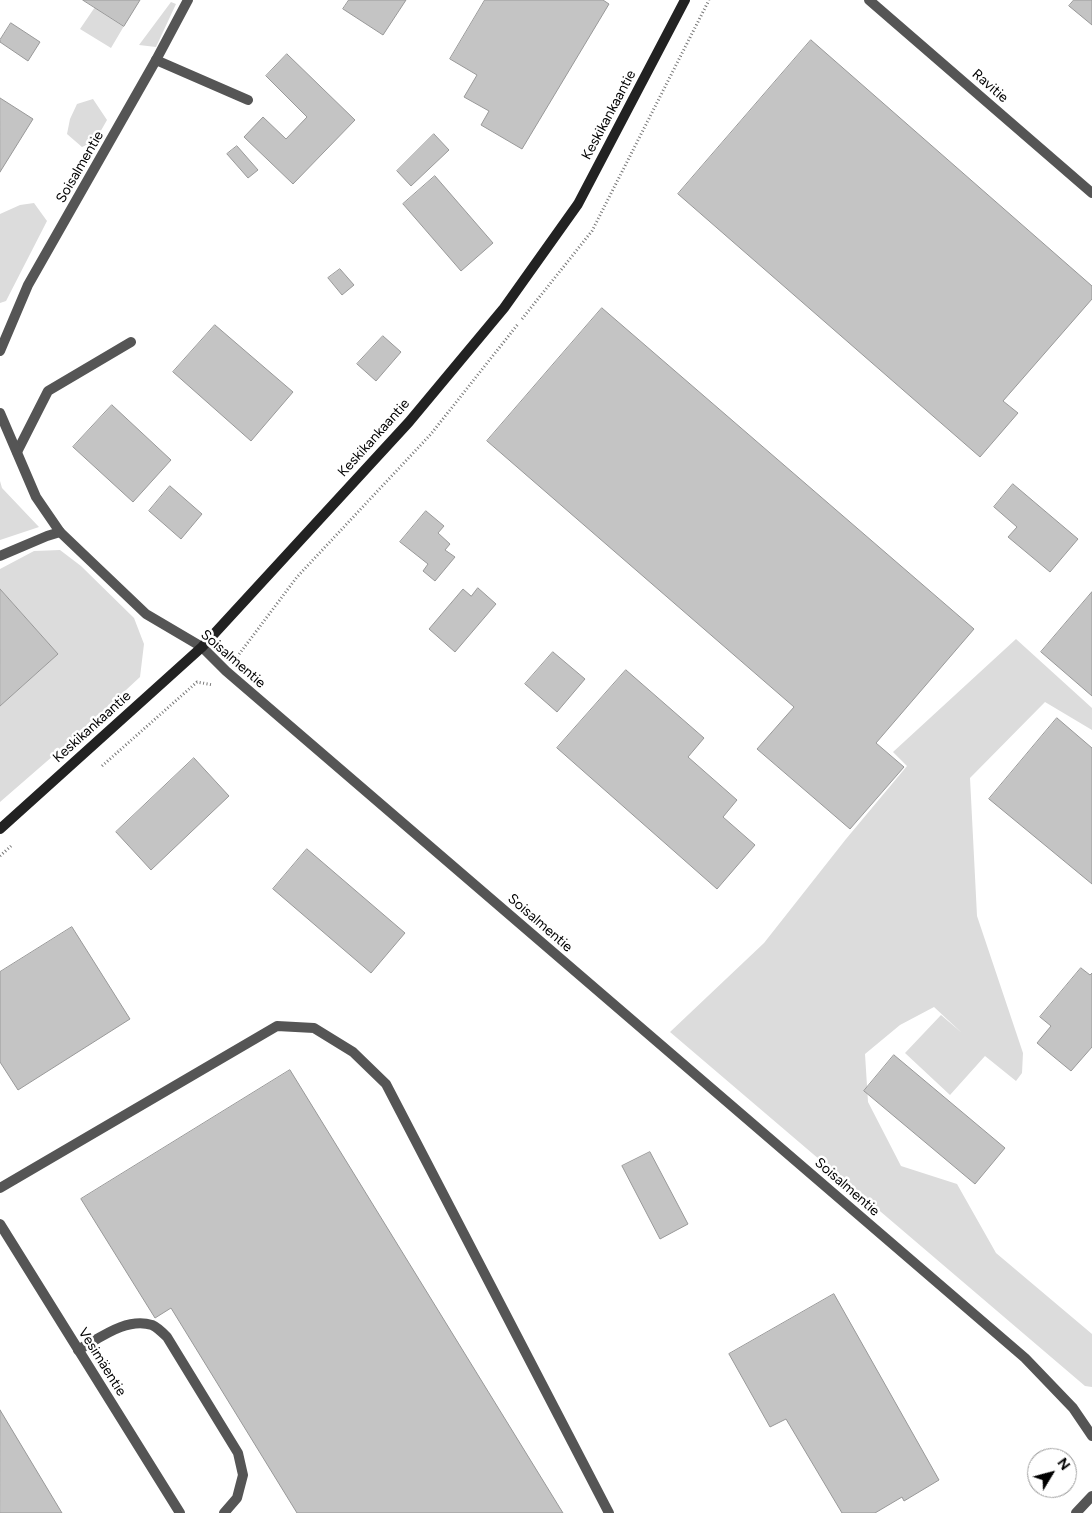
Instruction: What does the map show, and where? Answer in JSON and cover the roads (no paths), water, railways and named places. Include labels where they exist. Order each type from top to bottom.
[{"type":"street","name":"Soisalmentie","points":[[0,351],[28,285],[188,0]]},
{"type":"street","name":"Keskikankaantie","points":[[0,829],[202,647],[409,422],[504,308],[578,204],[685,0]]},
{"type":"street","name":"Ravitie","points":[[869,0],[1092,193]]},
{"type":"street","points":[[156,60],[248,100]]},
{"type":"street","points":[[17,452],[48,391],[131,342]]},
{"type":"street","name":"Soisalmentie","points":[[0,413],[36,496],[60,532],[146,614],[202,647],[234,677],[1025,1358],[1073,1408],[1092,1436]]},
{"type":"street","points":[[0,556],[60,532]]},
{"type":"street","points":[[0,1188],[276,1026],[314,1028],[353,1052],[386,1084],[609,1513]]},
{"type":"street","name":"Vesimäentie","points":[[0,1224],[180,1513]]},
{"type":"street","points":[[78,1350],[122,1326],[138,1323],[154,1326],[168,1338],[238,1453],[243,1475],[236,1498],[224,1513]]},
{"type":"street","points":[[1076,1513],[1092,1496]]}]
